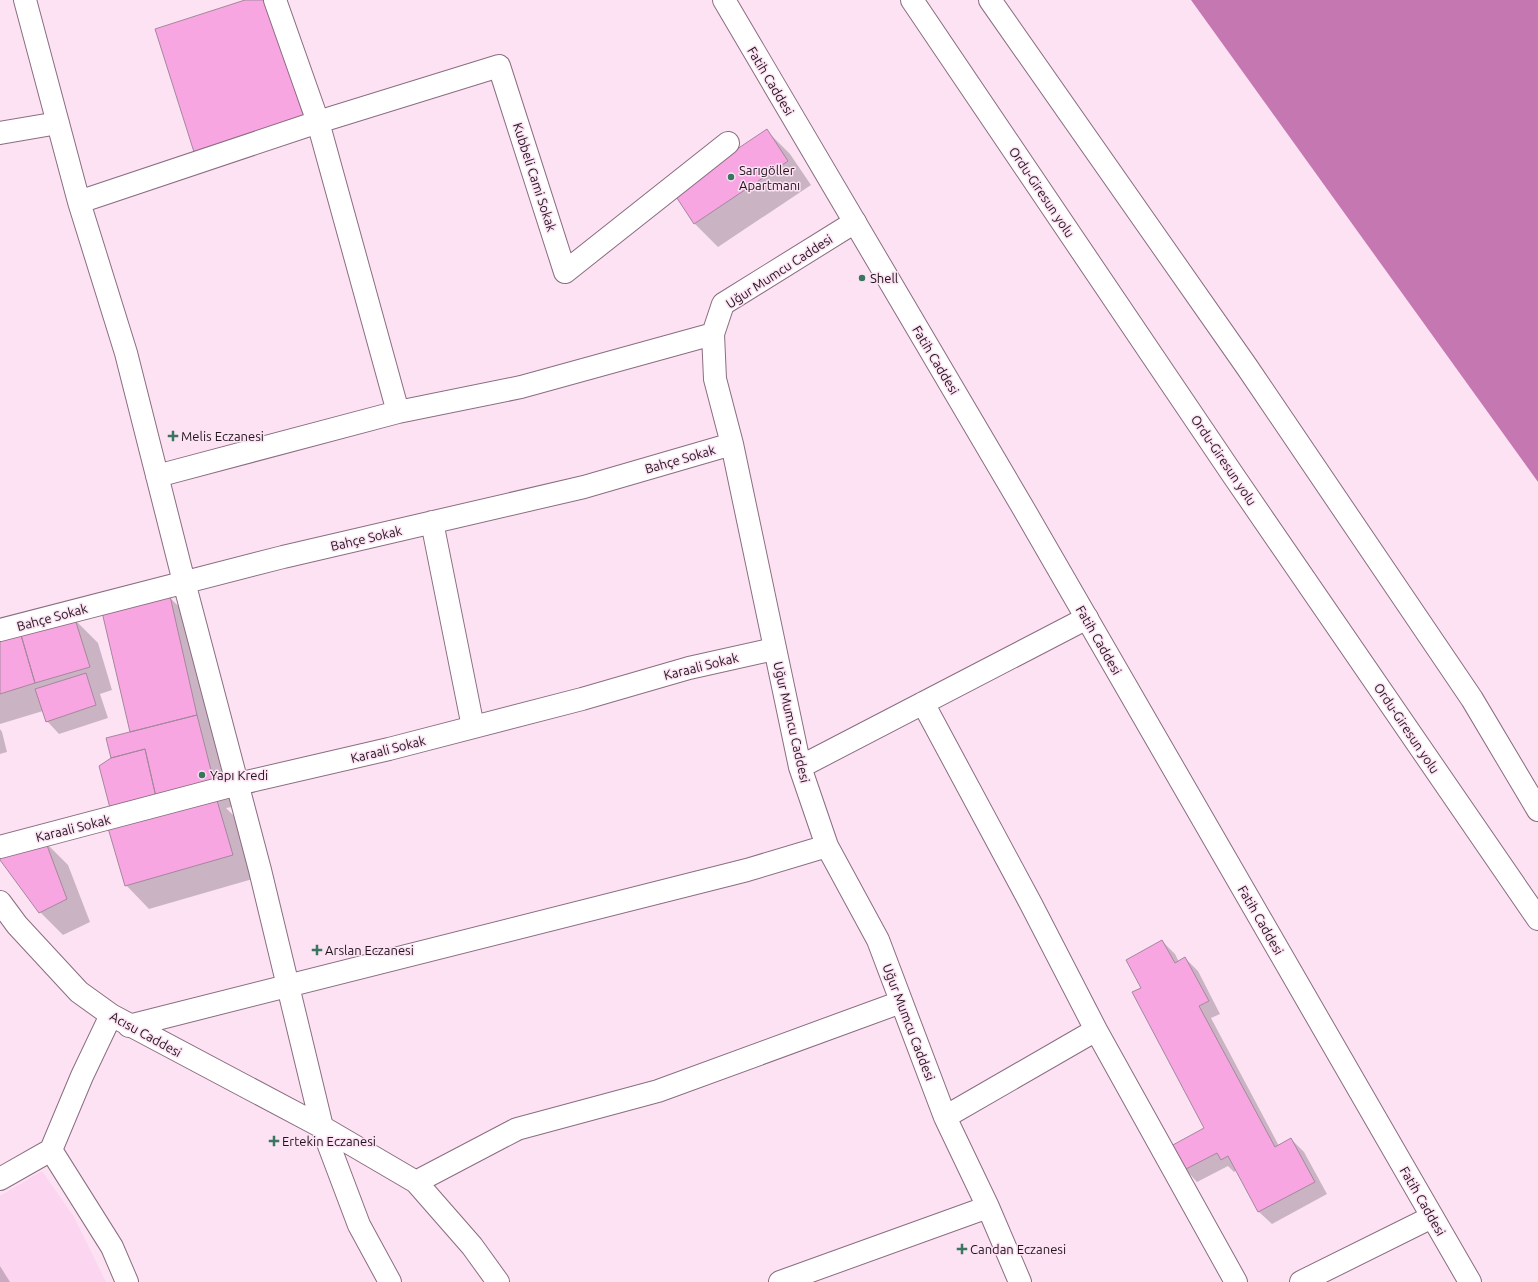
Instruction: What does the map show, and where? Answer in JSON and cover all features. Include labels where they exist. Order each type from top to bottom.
[{"type":"main road","points":[[25,0],[79,202],[126,353],[184,582],[238,784],[322,1127],[360,1226],[390,1282]]},
{"type":"main road","points":[[275,0],[318,122],[398,412]]},
{"type":"main road","name":"Fatih Caddesi","points":[[724,0],[1087,618],[1470,1282]]},
{"type":"main road","name":"Ordu-Giresun yolu","points":[[912,0],[1238,482],[1538,919]]},
{"type":"main road","points":[[990,0],[1252,374],[1472,699],[1538,810]]},
{"type":"main road","name":"Kubbeli Cami Sokak","points":[[318,122],[500,66],[565,272],[728,143]]},
{"type":"main road","points":[[79,202],[318,122]]},
{"type":"main road","points":[[0,133],[58,123]]},
{"type":"main road","name":"Uğur Mumcu Caddesi","points":[[855,222],[723,304],[713,334],[715,379],[732,444],[800,767],[827,846],[878,940],[944,1117],[988,1207],[1020,1282]]},
{"type":"main road","points":[[157,476],[398,412],[521,387],[713,334]]},
{"type":"main road","name":"Bahçe Sokak","points":[[0,630],[184,582],[584,487],[732,444]]},
{"type":"main road","points":[[432,522],[473,727]]},
{"type":"main road","points":[[800,767],[1087,618]]},
{"type":"main road","name":"Karaali Sokak","points":[[0,847],[238,784],[473,727],[689,668],[774,649]]},
{"type":"main road","points":[[923,703],[1031,904],[1096,1030],[1236,1282]]},
{"type":"main road","points":[[0,1179],[50,1150],[82,1076],[120,1021],[288,986],[748,870],[827,846]]},
{"type":"main road","name":"Acısu Caddesi","points":[[0,902],[17,925],[79,992],[120,1021],[322,1127],[416,1182],[472,1246],[498,1282]]},
{"type":"main road","points":[[416,1182],[517,1129],[658,1091],[901,1002]]},
{"type":"main road","points":[[944,1117],[1096,1030]]},
{"type":"main road","points":[[50,1150],[112,1247],[128,1282]]},
{"type":"main road","points":[[780,1282],[988,1207]]},
{"type":"main road","points":[[1301,1282],[1432,1217]]},
{"type":"shaded area","points":[[1191,0],[1538,0],[1538,482]]},
{"type":"shaded area","points":[[42,1171],[74,1217],[106,1282],[0,1282],[0,1196]]},
{"type":"building","points":[[245,0],[265,0],[304,117],[194,152],[155,29]]},
{"type":"building","name":"Sarıgöller Apartmanı","points":[[767,129],[788,161],[694,224],[673,192]]},
{"type":"building","points":[[170,596],[197,715],[130,732],[102,612]]},
{"type":"building","points":[[75,619],[90,667],[35,683],[21,635]]},
{"type":"building","points":[[21,635],[35,683],[0,694],[0,641]]},
{"type":"building","points":[[86,673],[96,705],[46,722],[35,689]]},
{"type":"building","points":[[197,715],[214,782],[156,797],[145,749],[111,758],[106,738]]},
{"type":"building","points":[[145,749],[156,797],[110,808],[99,766],[111,758]]},
{"type":"building","points":[[216,797],[233,855],[125,886],[108,828]]},
{"type":"building","points":[[45,840],[67,899],[39,913],[0,860],[0,855]]},
{"type":"building","points":[[1162,940],[1175,963],[1185,957],[1209,1001],[1199,1006],[1275,1147],[1291,1138],[1315,1182],[1258,1212],[1228,1156],[1221,1160],[1217,1153],[1184,1170],[1171,1146],[1204,1128],[1132,992],[1141,988],[1126,960]]},
{"type":"place","name":"Sarıgöller Apartmanı","points":[[731,177]]},
{"type":"place","name":"Shell","points":[[862,278]]},
{"type":"place","name":"Melis Eczanesi","points":[[173,436]]},
{"type":"place","name":"Yapı Kredi","points":[[202,775]]},
{"type":"place","name":"Arslan Eczanesi","points":[[317,950]]},
{"type":"place","name":"Ertekin Eczanesi","points":[[274,1141]]},
{"type":"place","name":"Candan Eczanesi","points":[[962,1249]]}]
